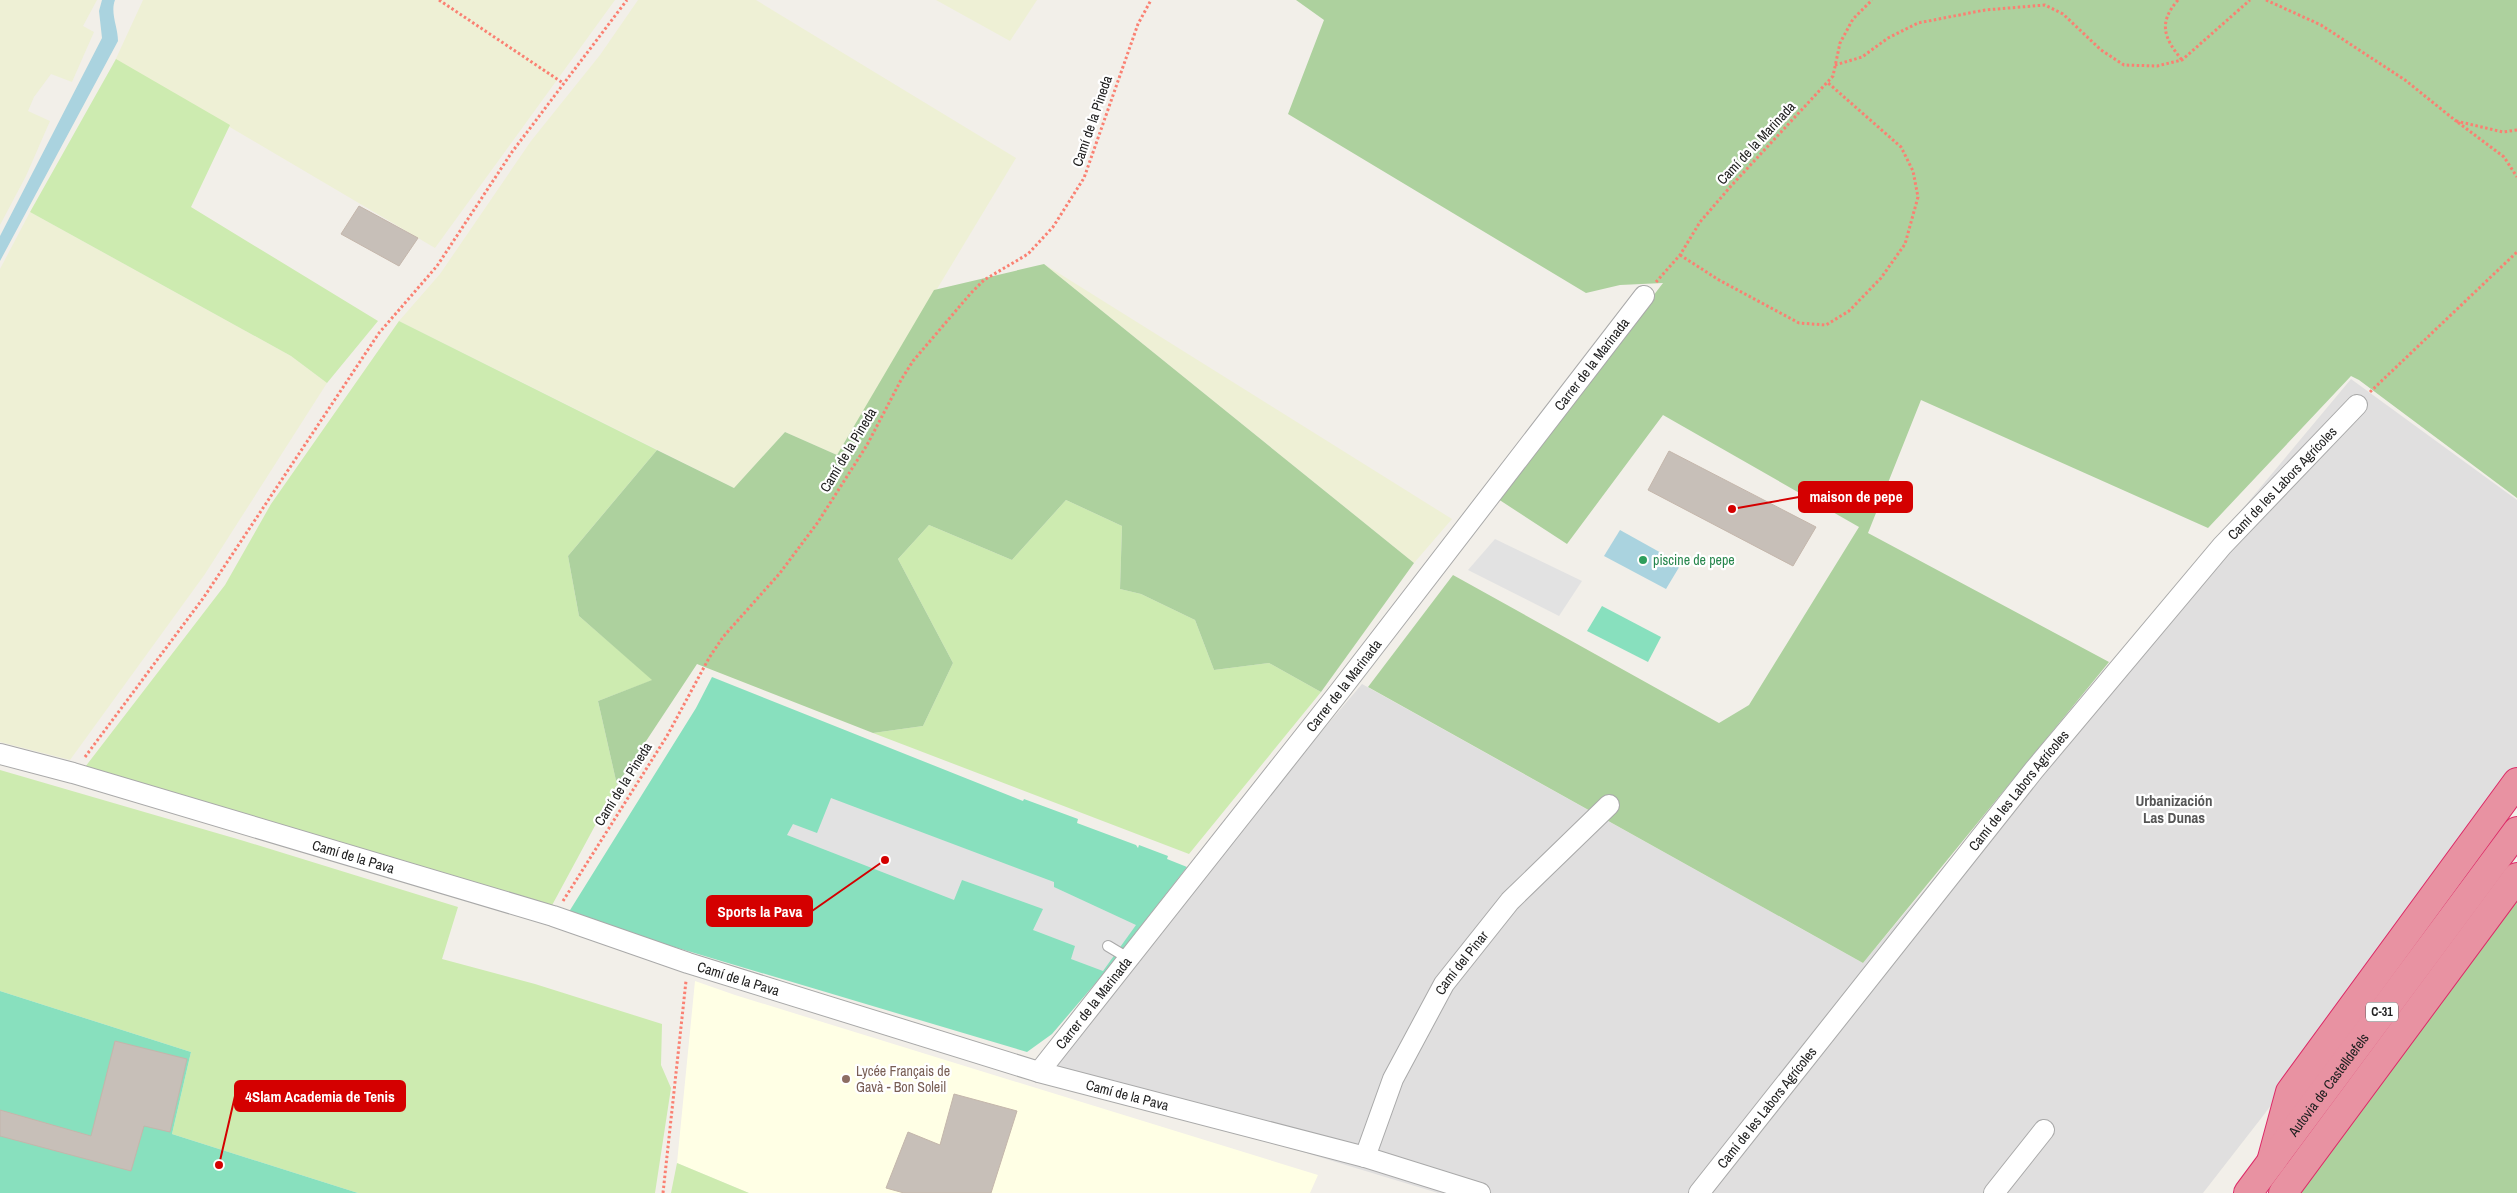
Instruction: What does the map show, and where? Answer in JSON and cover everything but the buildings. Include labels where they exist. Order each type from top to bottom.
[{"type":"highway","points":[[2271,1162],[2290,1092],[2517,782]]},
{"type":"highway","name":"Autovia de Castelldefels","points":[[2248,1193],[2517,831]]},
{"type":"highway","name":"Autovia de Castelldefels","points":[[2283,1193],[2517,877]]},
{"type":"street","name":"Carrer de la Marinada","points":[[1039,1072],[1339,692],[1644,296]]},
{"type":"street","name":"Camí de les Labors Agrícoles","points":[[1699,1193],[2028,778],[2128,658],[2222,546],[2357,405]]},
{"type":"street","name":"Camí de la Pava","points":[[0,754],[73,773],[553,916],[688,963],[1039,1072],[1365,1157],[1480,1193]]},
{"type":"street","name":"Camí del Pinar","points":[[1365,1157],[1393,1079],[1444,984],[1510,901],[1609,805]]},
{"type":"street","points":[[1994,1193],[2044,1130]]},
{"type":"lane","points":[[1108,946],[1128,958]]},
{"type":"path","points":[[439,0],[564,83]]},
{"type":"path","points":[[73,773],[204,597],[379,333],[437,266],[512,152],[627,0]]},
{"type":"path","name":"Camí de la Pineda","points":[[553,916],[667,736],[709,658],[723,637],[780,573],[818,522],[867,445],[913,361],[971,292],[984,280],[1028,254],[1053,227],[1084,178],[1138,24],[1151,0]]},
{"type":"path","name":"Camí de la Marinada","points":[[1644,296],[1680,254],[1700,222],[1833,76],[1840,43],[1854,19],[1872,0]]},
{"type":"path","points":[[2178,0],[2164,24],[2167,42],[2182,60]]},
{"type":"path","points":[[1835,65],[1862,57],[1888,38],[1918,24],[1985,10],[2045,5],[2063,14],[2101,50],[2124,65],[2157,66],[2182,60],[2250,0]]},
{"type":"path","points":[[2266,0],[2322,25],[2405,80],[2504,156],[2517,176]]},
{"type":"path","points":[[1680,254],[1719,280],[1799,323],[1826,325],[1849,311],[1881,278],[1905,244],[1918,197],[1913,172],[1901,147],[1827,82]]},
{"type":"path","points":[[2456,121],[2503,132],[2517,130]]},
{"type":"path","points":[[2357,405],[2517,252]]},
{"type":"path","points":[[663,1193],[688,963]]},
{"type":"shaded area","points":[[0,0],[97,0],[83,26],[94,32],[72,82],[51,74],[34,97],[28,111],[50,121],[26,176],[0,225]]},
{"type":"shaded area","points":[[143,0],[615,0],[435,248],[116,60],[113,65]]},
{"type":"shaded area","points":[[638,0],[756,0],[1016,158],[837,455],[785,432],[734,488],[399,321],[440,274],[531,141],[600,55]]},
{"type":"shaded area","points":[[936,0],[1037,0],[1010,41]]},
{"type":"shaded area","points":[[30,212],[291,356],[327,383],[205,574],[70,760],[0,742],[0,269]]},
{"type":"shaded area","points":[[1044,264],[1452,519],[1414,563]]},
{"type":"shaded area","points":[[2351,379],[2517,500],[2517,770],[2266,1112],[2203,1193],[1438,1193],[1033,1070],[1362,684],[1863,963]]},
{"type":"shaded area","points":[[1495,539],[1582,581],[1559,616],[1468,570]]},
{"type":"shaded area","points":[[831,798],[1054,882],[1054,887],[1136,925],[1103,971],[1071,959],[1075,946],[1033,930],[1043,909],[962,880],[954,900],[787,835],[793,824],[817,833]]},
{"type":"shaded area","name":"Lycée Français de Gavà - Bon Soleil","points":[[695,981],[1318,1175],[1310,1193],[749,1193],[677,1163]]},
{"type":"green space","points":[[1296,0],[2517,0],[2517,498],[2359,380],[2351,376],[2208,528],[1921,400],[1868,533],[2109,662],[1863,963],[1368,687],[1453,575],[1719,723],[1749,705],[1859,527],[1663,415],[1567,544],[1498,499],[1663,283],[1620,285],[1586,293],[1288,114],[1324,20]]},
{"type":"green space","points":[[116,59],[230,125],[191,207],[378,321],[327,383],[291,356],[30,212]]},
{"type":"green space","points":[[1044,264],[1414,563],[1321,692],[1269,663],[1214,670],[1195,620],[1141,594],[1120,589],[1122,526],[1066,500],[1012,560],[929,525],[898,559],[953,663],[923,726],[873,733],[697,664],[617,785],[598,701],[652,680],[579,616],[568,556],[657,450],[734,488],[785,432],[837,455],[934,290]]},
{"type":"green space","points":[[399,321],[657,450],[568,556],[579,616],[653,680],[598,701],[617,785],[550,909],[82,771],[225,585],[271,504]]},
{"type":"green space","points":[[1066,500],[1122,526],[1120,589],[1141,594],[1195,620],[1214,670],[1269,663],[1321,692],[1189,854],[873,733],[923,726],[953,663],[898,559],[929,525],[1012,560]]},
{"type":"green space","points":[[1602,606],[1661,637],[1648,662],[1587,631]]},
{"type":"green space","points":[[712,677],[1023,801],[1024,799],[1078,819],[1077,823],[1136,845],[1138,848],[1139,845],[1168,856],[1167,859],[1187,867],[1105,972],[1052,1034],[1027,1052],[567,915],[696,708]]},
{"type":"green space","points":[[0,770],[244,841],[458,907],[442,959],[535,984],[662,1024],[661,1065],[671,1088],[655,1193],[358,1193],[172,1134],[191,1052],[0,991]]},
{"type":"green space","points":[[2517,901],[2517,1193],[2297,1193]]},
{"type":"green space","points":[[0,991],[191,1052],[172,1134],[358,1193],[0,1193]]},
{"type":"green space","points":[[677,1163],[749,1193],[671,1193]]},
{"type":"water","points":[[102,0],[115,0],[113,10],[118,41],[0,261],[0,236],[102,38],[99,11]]},
{"type":"water","name":"piscine de pepe","points":[[1620,530],[1681,564],[1666,589],[1604,556]]},
{"type":"place","name":"maison de pepe","points":[[1732,509]]},
{"type":"place","name":"piscine de pepe","points":[[1643,560]]},
{"type":"place","name":"Sports la Pava","points":[[885,860]]},
{"type":"place","name":"Lycée Français de Gavà - Bon Soleil","points":[[846,1079]]},
{"type":"place","name":"4Slam Academia de Tenis","points":[[219,1165]]},
{"type":"district","name":"Urbanización Las Dunas","points":[[2174,808]]}]
